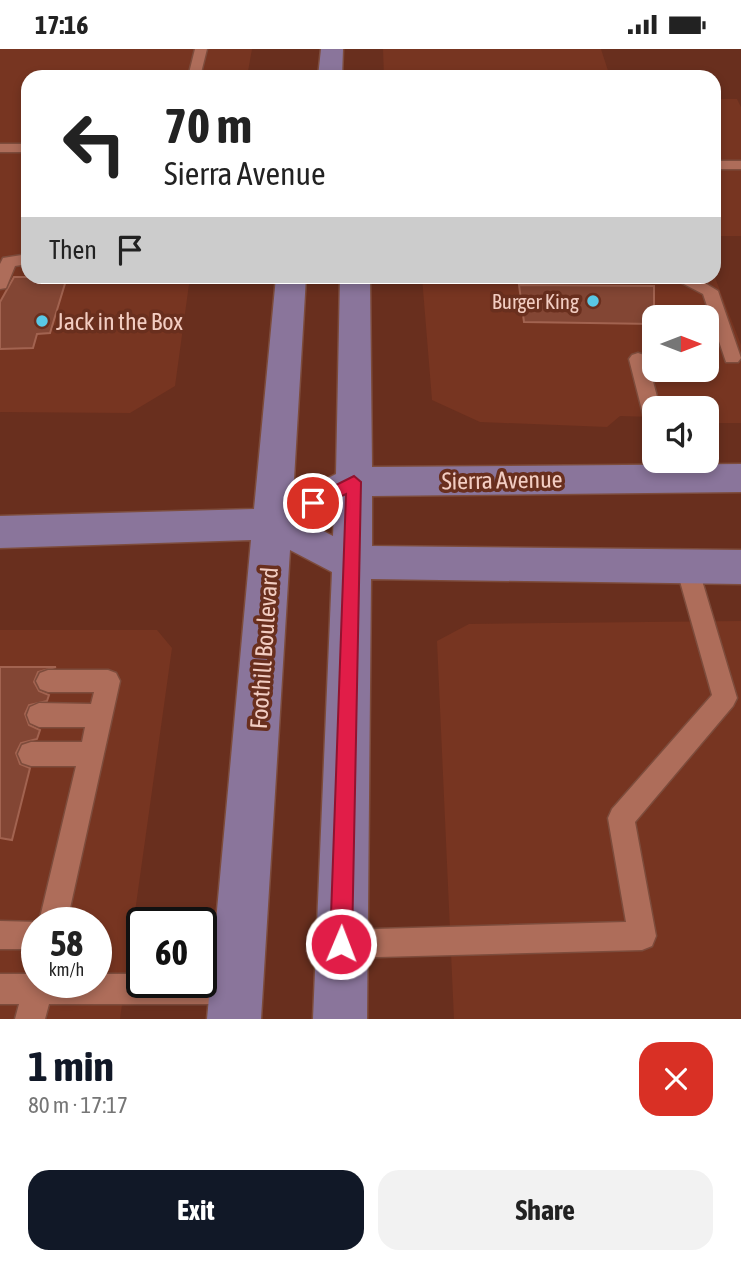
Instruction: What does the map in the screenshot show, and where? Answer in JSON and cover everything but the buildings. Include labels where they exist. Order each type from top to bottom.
[{"type":"main road","points":[[331,70],[332,49]]},
{"type":"main road","name":"Foothill Boulevard","points":[[236,1004],[290,284]]},
{"type":"main road","points":[[340,1019],[349,562],[354,482],[355,284]]},
{"type":"main road","name":"Sierra Avenue","points":[[0,532],[273,524],[354,482],[642,470]]},
{"type":"main road","name":"Sierra Avenue","points":[[700,473],[741,478]]},
{"type":"main road","name":"Sierra Avenue","points":[[273,524],[349,562],[741,567]]},
{"type":"lane","points":[[196,70],[201,49]]},
{"type":"lane","points":[[0,148],[21,148]]},
{"type":"lane","points":[[721,165],[741,165]]},
{"type":"lane","points":[[0,283],[9,262],[21,260]]},
{"type":"lane","points":[[696,284],[710,291],[732,358]]},
{"type":"lane","points":[[638,359],[647,396]]},
{"type":"lane","points":[[341,944],[642,936],[621,818],[725,698],[688,567]]},
{"type":"lane","points":[[48,681],[108,681],[56,907]]},
{"type":"lane","points":[[39,715],[100,716]]},
{"type":"lane","points":[[31,754],[92,754]]},
{"type":"lane","points":[[0,935],[21,935]]},
{"type":"lane","points":[[0,989],[21,987]]},
{"type":"lane","points":[[112,993],[236,1004]]},
{"type":"lane","points":[[30,1019],[35,998]]},
{"type":"shaded area","points":[[0,49],[252,49],[248,70],[21,70],[21,284],[189,284],[175,386],[130,413],[0,412]]},
{"type":"shaded area","points":[[383,49],[601,49],[608,70],[384,70]]},
{"type":"shaded area","points":[[721,99],[737,99],[741,107],[741,236],[721,236]]},
{"type":"shaded area","points":[[423,284],[717,284],[741,345],[741,423],[719,423],[719,396],[642,396],[642,417],[620,416],[607,427],[480,422],[432,400]]},
{"type":"shaded area","points":[[741,621],[741,1019],[454,1019],[437,641],[469,624]]},
{"type":"shaded area","points":[[0,630],[157,630],[172,648],[136,907],[126,907],[126,976],[120,1019],[0,1019]]},
{"type":"place","name":"Burger King","points":[[593,301]]},
{"type":"place","name":"Jack in the Box","points":[[42,321]]},
{"type":"route","points":[[313,503],[354,482],[349,562],[341,944]]}]
